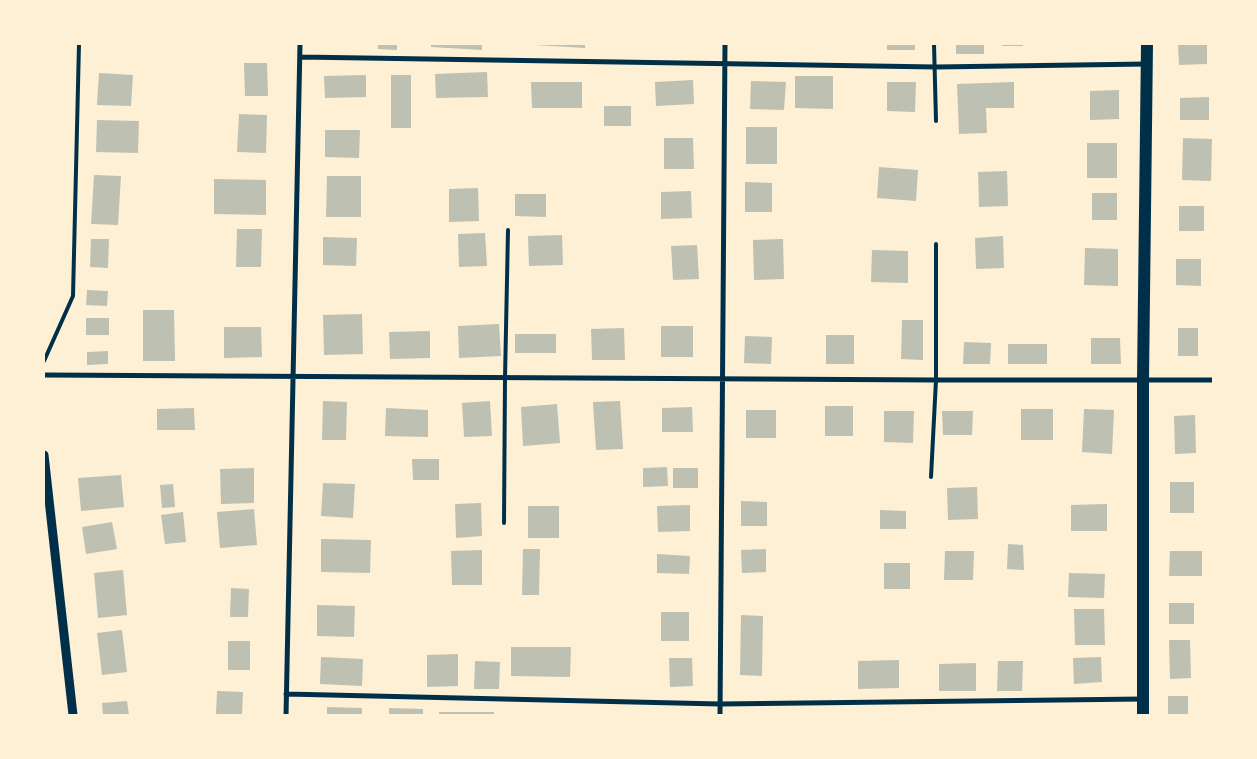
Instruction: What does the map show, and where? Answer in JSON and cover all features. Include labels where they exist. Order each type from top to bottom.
[{"type":"main road","points":[[1143,715],[1143,379],[1147,44]]},
{"type":"street","points":[[286,715],[300,44]]},
{"type":"street","points":[[720,715],[725,44]]},
{"type":"street","points":[[300,58],[936,67],[1147,64]]},
{"type":"street","points":[[44,375],[1213,380]]},
{"type":"street","points":[[44,455],[73,715]]},
{"type":"street","points":[[286,694],[720,704],[1143,699]]},
{"type":"lane","points":[[44,361],[73,296],[79,44]]},
{"type":"lane","points":[[934,44],[936,121]]},
{"type":"lane","points":[[504,523],[508,230]]},
{"type":"lane","points":[[931,476],[936,380],[936,244]]},
{"type":"building","points":[[378,44],[397,44],[397,50],[378,49]]},
{"type":"building","points":[[431,44],[482,44],[482,50],[431,47]]},
{"type":"building","points":[[585,44],[585,48],[535,45]]},
{"type":"building","points":[[887,44],[915,44],[915,50],[887,50]]},
{"type":"building","points":[[956,44],[984,44],[984,54],[956,54]]},
{"type":"building","points":[[1002,44],[1023,44],[1023,46],[1002,46]]},
{"type":"building","points":[[1178,44],[1207,44],[1207,64],[1179,65]]},
{"type":"building","points":[[244,63],[267,63],[268,96],[245,96]]},
{"type":"building","points":[[487,72],[488,97],[436,98],[435,74]]},
{"type":"building","points":[[99,73],[133,75],[131,106],[97,105]]},
{"type":"building","points":[[366,75],[366,97],[325,98],[324,76]]},
{"type":"building","points":[[391,75],[411,75],[411,128],[391,128]]},
{"type":"building","points":[[795,76],[833,76],[833,109],[795,108]]},
{"type":"building","points":[[693,80],[694,104],[656,106],[655,82]]},
{"type":"building","points":[[751,81],[786,82],[784,110],[750,109]]},
{"type":"building","points":[[531,82],[582,82],[582,108],[532,108]]},
{"type":"building","points":[[887,82],[916,82],[915,112],[887,111]]},
{"type":"building","points":[[1014,82],[1014,108],[986,108],[987,133],[959,134],[957,84]]},
{"type":"building","points":[[1119,90],[1119,119],[1090,120],[1090,91]]},
{"type":"building","points":[[1209,97],[1209,120],[1180,120],[1180,98]]},
{"type":"building","points":[[604,106],[631,106],[631,126],[604,126]]},
{"type":"building","points":[[239,114],[267,115],[266,153],[237,152]]},
{"type":"building","points":[[97,120],[139,121],[138,153],[96,152]]},
{"type":"building","points":[[746,127],[777,127],[777,164],[746,164]]},
{"type":"building","points":[[325,130],[360,130],[359,158],[325,157]]},
{"type":"building","points":[[664,138],[693,138],[694,169],[664,169]]},
{"type":"building","points":[[1183,138],[1212,139],[1211,181],[1182,180]]},
{"type":"building","points":[[1087,143],[1117,143],[1117,178],[1087,178]]},
{"type":"building","points":[[879,167],[918,170],[916,201],[877,198]]},
{"type":"building","points":[[1007,171],[1008,206],[979,207],[978,172]]},
{"type":"building","points":[[94,175],[121,176],[118,225],[91,224]]},
{"type":"building","points":[[327,176],[361,176],[361,217],[326,217]]},
{"type":"building","points":[[214,179],[266,180],[266,215],[214,214]]},
{"type":"building","points":[[745,182],[772,183],[772,212],[745,212]]},
{"type":"building","points":[[478,188],[479,221],[449,222],[449,189]]},
{"type":"building","points":[[691,191],[692,218],[661,219],[661,192]]},
{"type":"building","points":[[1092,193],[1117,193],[1117,220],[1092,220]]},
{"type":"building","points":[[515,194],[546,194],[546,217],[515,216]]},
{"type":"building","points":[[1179,206],[1204,206],[1204,231],[1179,231]]},
{"type":"building","points":[[237,229],[262,229],[261,267],[236,267]]},
{"type":"building","points":[[485,233],[487,266],[459,267],[458,234]]},
{"type":"building","points":[[562,235],[563,265],[529,266],[528,236]]},
{"type":"building","points":[[1003,236],[1004,268],[976,269],[975,238]]},
{"type":"building","points":[[323,237],[357,238],[356,266],[323,265]]},
{"type":"building","points":[[91,239],[109,239],[108,268],[90,267]]},
{"type":"building","points":[[783,239],[784,279],[754,280],[753,240]]},
{"type":"building","points":[[697,245],[699,279],[673,280],[671,246]]},
{"type":"building","points":[[1085,248],[1118,249],[1118,286],[1084,285]]},
{"type":"building","points":[[872,250],[908,251],[908,283],[871,282]]},
{"type":"building","points":[[1176,259],[1201,259],[1201,286],[1176,285]]},
{"type":"building","points":[[87,290],[108,291],[107,306],[86,305]]},
{"type":"building","points":[[143,310],[174,310],[175,361],[143,361]]},
{"type":"building","points":[[362,314],[363,354],[324,355],[323,315]]},
{"type":"building","points":[[86,318],[109,318],[109,335],[86,335]]},
{"type":"building","points":[[902,320],[923,320],[923,360],[901,359]]},
{"type":"building","points":[[499,324],[501,356],[459,358],[458,326]]},
{"type":"building","points":[[661,326],[693,326],[693,357],[661,357]]},
{"type":"building","points":[[224,327],[261,327],[262,357],[224,358]]},
{"type":"building","points":[[624,328],[625,360],[592,360],[591,329]]},
{"type":"building","points":[[1178,328],[1198,328],[1198,356],[1178,356]]},
{"type":"building","points":[[430,331],[430,358],[390,359],[389,332]]},
{"type":"building","points":[[515,334],[556,334],[556,353],[515,353]]},
{"type":"building","points":[[826,335],[854,335],[854,364],[826,364]]},
{"type":"building","points":[[745,336],[772,337],[771,364],[744,363]]},
{"type":"building","points":[[1091,338],[1120,338],[1121,364],[1091,364]]},
{"type":"building","points":[[964,342],[991,343],[990,364],[963,364]]},
{"type":"building","points":[[1008,344],[1047,344],[1047,364],[1008,364]]},
{"type":"building","points":[[108,351],[108,364],[87,365],[87,352]]},
{"type":"building","points":[[323,401],[347,402],[346,440],[322,440]]},
{"type":"building","points":[[490,401],[492,436],[464,437],[462,403]]},
{"type":"building","points":[[620,401],[623,449],[596,450],[593,402]]},
{"type":"building","points":[[557,404],[560,443],[523,446],[521,407]]},
{"type":"building","points":[[825,406],[853,406],[853,436],[825,436]]},
{"type":"building","points":[[692,407],[693,432],[662,432],[662,408]]},
{"type":"building","points":[[194,408],[195,430],[157,430],[157,409]]},
{"type":"building","points":[[386,408],[428,410],[428,437],[385,436]]},
{"type":"building","points":[[1021,409],[1053,409],[1053,440],[1021,440]]},
{"type":"building","points":[[1084,409],[1114,410],[1112,454],[1082,452]]},
{"type":"building","points":[[746,410],[776,410],[776,438],[746,438]]},
{"type":"building","points":[[884,411],[914,411],[913,443],[884,442]]},
{"type":"building","points":[[942,411],[973,411],[972,435],[943,435]]},
{"type":"building","points":[[1195,415],[1196,453],[1175,454],[1174,416]]},
{"type":"building","points":[[412,459],[439,459],[439,480],[413,480]]},
{"type":"building","points":[[667,467],[668,486],[643,487],[643,468]]},
{"type":"building","points":[[254,468],[254,503],[221,504],[220,469]]},
{"type":"building","points":[[673,468],[698,468],[698,488],[673,488]]},
{"type":"building","points":[[121,475],[124,507],[81,511],[78,478]]},
{"type":"building","points":[[1170,482],[1194,482],[1194,513],[1170,513]]},
{"type":"building","points":[[323,483],[355,484],[353,518],[321,516]]},
{"type":"building","points":[[173,484],[175,507],[162,508],[160,485]]},
{"type":"building","points":[[977,487],[978,519],[948,520],[947,488]]},
{"type":"building","points":[[741,501],[767,502],[767,526],[741,526]]},
{"type":"building","points":[[481,503],[482,536],[456,538],[455,504]]},
{"type":"building","points":[[1107,504],[1107,531],[1071,531],[1071,505]]},
{"type":"building","points":[[690,505],[690,531],[658,532],[657,506]]},
{"type":"building","points":[[528,506],[559,506],[559,538],[528,538]]},
{"type":"building","points":[[254,509],[257,545],[220,548],[217,512]]},
{"type":"building","points":[[880,510],[906,511],[906,529],[880,529]]},
{"type":"building","points":[[183,512],[186,542],[165,544],[161,515]]},
{"type":"building","points":[[112,522],[117,549],[86,554],[82,527]]},
{"type":"building","points":[[321,539],[371,540],[370,573],[321,572]]},
{"type":"building","points":[[1008,544],[1023,545],[1024,570],[1007,569]]},
{"type":"building","points":[[523,549],[540,549],[539,595],[522,595]]},
{"type":"building","points":[[766,549],[766,572],[742,573],[741,550]]},
{"type":"building","points":[[482,550],[482,585],[452,585],[451,551]]},
{"type":"building","points":[[945,551],[974,551],[973,580],[944,580]]},
{"type":"building","points":[[1170,551],[1202,551],[1202,576],[1169,576]]},
{"type":"building","points":[[657,554],[690,556],[689,574],[657,573]]},
{"type":"building","points":[[884,563],[910,563],[910,589],[884,589]]},
{"type":"building","points":[[123,570],[127,615],[98,618],[94,573]]},
{"type":"building","points":[[1069,573],[1105,574],[1104,598],[1068,597]]},
{"type":"building","points":[[231,588],[249,589],[248,617],[230,617]]},
{"type":"building","points":[[1169,603],[1194,603],[1194,624],[1169,624]]},
{"type":"building","points":[[317,605],[355,606],[354,637],[317,636]]},
{"type":"building","points":[[1074,609],[1104,609],[1105,645],[1075,645]]},
{"type":"building","points":[[661,612],[689,612],[689,641],[661,641]]},
{"type":"building","points":[[741,615],[763,616],[762,676],[740,675]]},
{"type":"building","points":[[122,630],[127,672],[102,675],[97,633]]},
{"type":"building","points":[[1169,640],[1190,640],[1191,678],[1170,679]]},
{"type":"building","points":[[228,641],[250,641],[250,670],[228,670]]},
{"type":"building","points":[[511,647],[571,647],[570,677],[511,676]]},
{"type":"building","points":[[458,654],[458,686],[427,687],[427,655]]},
{"type":"building","points":[[321,657],[363,659],[362,686],[320,684]]},
{"type":"building","points":[[1101,657],[1102,682],[1074,684],[1073,658]]},
{"type":"building","points":[[669,658],[692,658],[693,686],[670,687]]},
{"type":"building","points":[[899,660],[899,688],[858,689],[858,661]]},
{"type":"building","points":[[475,661],[500,662],[499,689],[474,689]]},
{"type":"building","points":[[998,661],[1023,661],[1022,691],[997,691]]},
{"type":"building","points":[[976,663],[976,691],[939,691],[939,664]]},
{"type":"building","points":[[217,691],[243,692],[242,715],[216,715]]},
{"type":"building","points":[[1168,696],[1188,696],[1188,715],[1168,715]]},
{"type":"building","points":[[127,701],[129,715],[103,715],[102,703]]},
{"type":"building","points":[[327,707],[362,708],[362,715],[327,715]]},
{"type":"building","points":[[389,708],[423,709],[423,715],[389,715]]},
{"type":"building","points":[[439,712],[494,712],[494,715],[439,715]]}]
